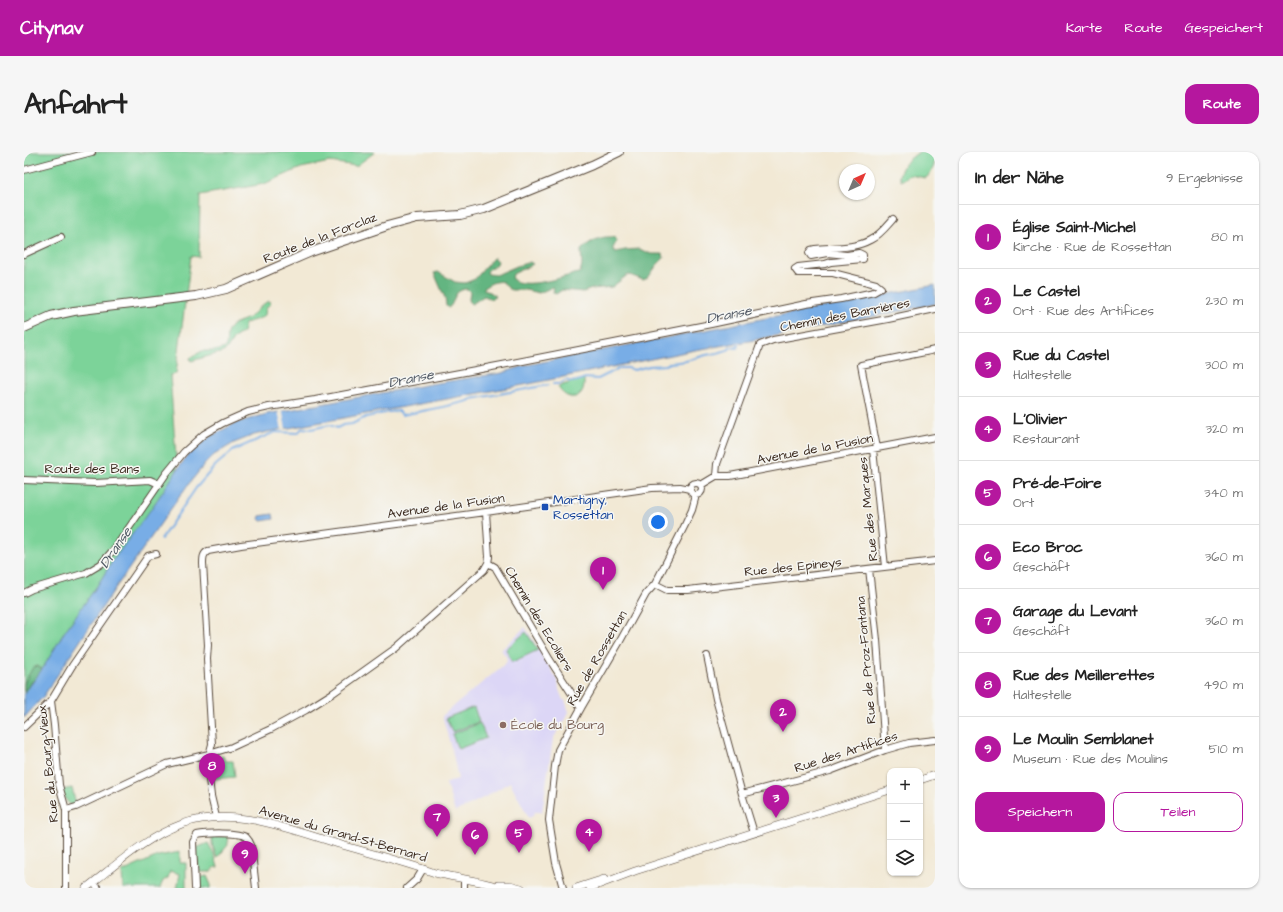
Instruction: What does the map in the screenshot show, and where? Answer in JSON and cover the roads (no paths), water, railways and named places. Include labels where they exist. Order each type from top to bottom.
[{"type":"main road","name":"Route de la Forclaz","points":[[24,328],[51,316],[74,311],[196,296],[226,288],[311,252],[387,226],[417,218],[460,215],[484,209],[592,165],[619,152]]},
{"type":"street","points":[[24,170],[92,152]]},
{"type":"street","points":[[24,593],[32,589],[80,576],[97,567],[115,548],[178,459],[199,438],[223,423],[248,412],[497,366],[806,304],[874,292],[882,288],[876,284],[832,273],[798,273],[795,269],[798,267],[831,262],[861,260],[863,257],[859,253],[847,255],[827,252],[812,256],[809,253],[812,250],[862,244],[878,235],[893,219]]},
{"type":"street","points":[[24,254],[61,237]]},
{"type":"street","name":"Chemin des Barrières","points":[[716,476],[717,464],[760,345],[773,340],[935,309]]},
{"type":"street","name":"Rue des Marques","points":[[885,567],[875,449],[861,365],[935,350]]},
{"type":"street","name":"Avenue de la Fusion","points":[[701,485],[716,476],[730,476],[935,438]]},
{"type":"street","name":"Route des Bans","points":[[24,480],[95,483],[150,480],[159,484]]},
{"type":"street","name":"Avenue de la Fusion","points":[[209,754],[212,744],[203,564],[203,556],[208,551],[241,545],[652,488],[680,487],[690,489],[691,485],[695,483],[701,485]]},
{"type":"street","name":"Avenue de la Fusion","points":[[695,495],[702,492],[701,485]]},
{"type":"street","points":[[690,489],[695,495]]},
{"type":"street","name":"Rue de Rossettan","points":[[563,888],[556,863],[550,824],[558,750],[646,594],[655,584],[692,510],[696,499],[695,495]]},
{"type":"street","points":[[66,810],[76,807],[167,764],[232,747],[271,729],[333,693],[396,648],[484,570],[488,563],[486,512]]},
{"type":"street","name":"Rue du Bourg-Vieux","points":[[66,888],[66,810],[59,785],[51,701],[72,666],[148,556],[156,554]]},
{"type":"street","name":"Rue des Epineys","points":[[655,584],[667,590],[688,590],[935,561]]},
{"type":"street","name":"Chemin des Ecoliers","points":[[488,563],[495,567],[546,653],[581,708]]},
{"type":"street","name":"Rue de Proz-Fontana","points":[[869,569],[877,640],[885,750]]},
{"type":"street","points":[[707,656],[716,698],[754,833]]},
{"type":"street","points":[[24,727],[51,701]]},
{"type":"street","name":"Rue des Artifices","points":[[742,794],[830,771],[885,750],[913,742],[935,740]]},
{"type":"street","points":[[209,754],[206,762],[216,817]]},
{"type":"street","points":[[923,779],[935,775]]},
{"type":"street","points":[[590,888],[635,871],[887,791]]},
{"type":"street","name":"Avenue du Grand-St-Bernard","points":[[86,888],[96,885],[144,844],[159,834],[188,822],[216,817],[261,821],[423,869],[464,880],[503,888]]},
{"type":"street","points":[[196,888],[192,842],[197,835],[213,834],[242,836],[247,839],[251,845],[256,888]]},
{"type":"street","points":[[407,888],[417,879],[423,869]]},
{"type":"street","points":[[576,888],[589,883],[635,871]]},
{"type":"street","points":[[464,880],[464,888]]},
{"type":"street","name":"Avenue du Grand-St-Bernard","points":[[493,885],[507,885],[521,888]]},
{"type":"water","name":"Dranse","points":[[935,285],[935,304],[749,341],[695,350],[529,384],[267,432],[254,435],[234,443],[214,455],[187,486],[114,590],[43,697],[24,718],[24,694],[43,668],[65,631],[97,586],[113,560],[151,509],[182,463],[191,452],[211,436],[236,423],[267,414],[431,384],[502,373],[527,365]]},
{"type":"water","points":[[273,514],[274,519],[261,521],[259,519],[260,516]]},
{"type":"waterway","points":[[553,384],[560,384],[566,380],[571,382],[585,378],[598,379],[620,368],[634,370],[649,366],[666,365],[686,361],[728,350],[731,347],[737,348],[738,345]]},
{"type":"waterway","points":[[161,539],[196,488],[216,465],[234,450],[275,432],[298,433],[302,428],[311,429],[330,425],[337,428],[343,425],[352,424],[366,417],[389,412],[399,411],[402,415],[443,407],[472,399],[548,385]]},
{"type":"place","name":"Martigny, Rossettan","points":[[545,507]]},
{"type":"place","name":"Église Saint-Michel","points":[[603,590]]},
{"type":"place","name":"École du Bourg","points":[[503,725]]},
{"type":"place","name":"Le Castel","points":[[783,732]]},
{"type":"place","name":"Rue des Meillerettes","points":[[212,786]]},
{"type":"place","name":"Rue du Castel","points":[[776,818]]},
{"type":"place","name":"Garage du Levant","points":[[437,837]]},
{"type":"place","name":"L'Olivier","points":[[589,852]]},
{"type":"place","name":"Pré-de-Foire","points":[[519,853]]},
{"type":"place","name":"Eco Broc","points":[[475,855]]},
{"type":"place","name":"Le Moulin Semblanet","points":[[245,874]]}]
